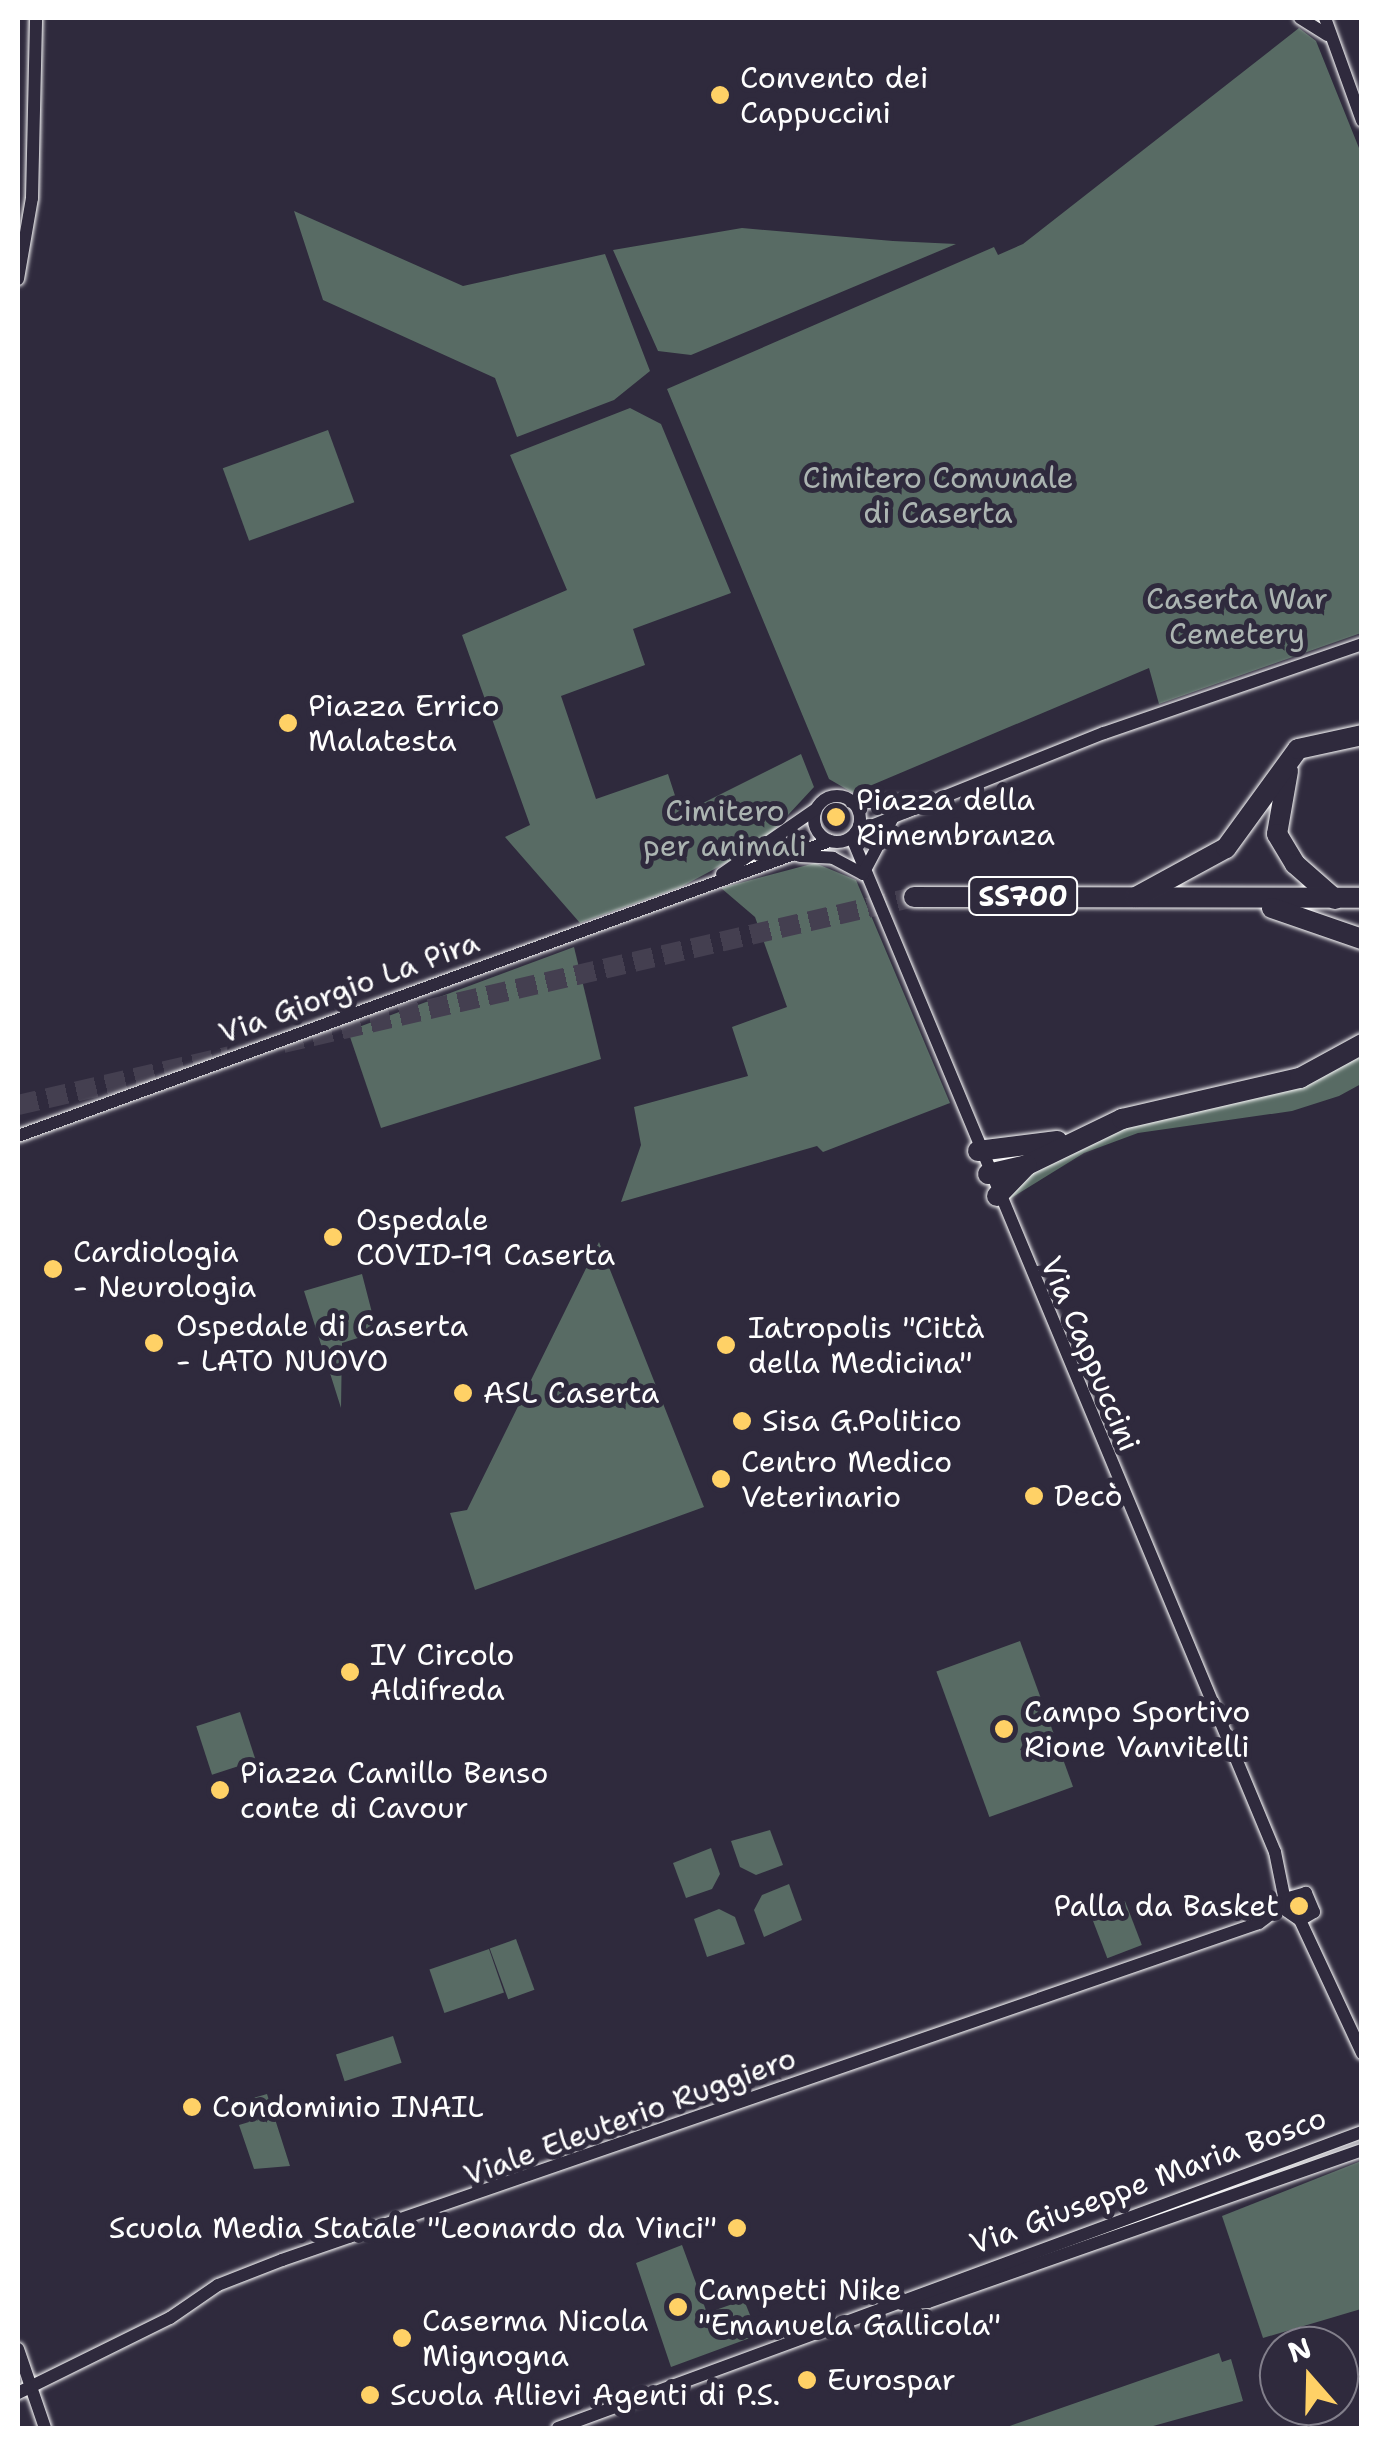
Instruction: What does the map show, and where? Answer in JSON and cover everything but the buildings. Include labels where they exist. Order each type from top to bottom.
[{"type":"highway","points":[[1132,898],[1226,848],[1250,823],[1279,766],[1318,740],[1362,735]]},
{"type":"highway","points":[[1318,740],[1280,789],[1277,834],[1295,864],[1335,899]]},
{"type":"highway","name":"SS700","points":[[914,896],[1362,898]]},
{"type":"highway","points":[[1241,900],[1362,939]]},
{"type":"highway","points":[[978,1151],[1083,1135],[1257,1088],[1358,1044]]},
{"type":"highway","points":[[988,1174],[1028,1164],[1083,1135]]},
{"type":"highway","points":[[997,1196],[1028,1164]]},
{"type":"street","points":[[18,279],[32,198],[36,18]]},
{"type":"street","points":[[1300,18],[1327,35]]},
{"type":"street","points":[[1325,18],[1327,35],[1362,121]]},
{"type":"street","points":[[926,802],[851,802],[828,794],[816,809],[834,842],[926,802],[1362,644]]},
{"type":"street","points":[[851,802],[854,835]]},
{"type":"street","name":"Via Giorgio La Pira","points":[[698,889],[816,809]]},
{"type":"street","points":[[863,874],[893,816]]},
{"type":"street","name":"Via Cappuccini","points":[[854,835],[863,874],[1292,1898]]},
{"type":"street","name":"Via Giorgio La Pira","points":[[18,1136],[834,842]]},
{"type":"street","name":"Via Cappuccini","points":[[834,842],[863,874]]},
{"type":"street","name":"Via Giorgio La Pira","points":[[786,857],[833,858],[863,874]]},
{"type":"street","points":[[1302,1919],[1313,1899],[1292,1898],[1362,2053]]},
{"type":"street","name":"Viale Eleuterio Ruggiero","points":[[1259,1923],[1292,1898]]},
{"type":"street","name":"Viale Eleuterio Ruggiero","points":[[29,2382],[170,2318],[218,2286],[360,2234],[1259,1923],[1302,1919]]},
{"type":"street","name":"Via Giuseppe Maria Bosco","points":[[926,2295],[1362,2132]]},
{"type":"street","name":"Via Giuseppe Maria Bosco","points":[[558,2428],[899,2304],[1362,2150]]},
{"type":"street","points":[[18,2349],[45,2428]]},
{"type":"street","points":[[18,2393],[29,2382]]},
{"type":"green space","name":"Cimitero Comunale di Caserta","points":[[1299,28],[1316,41],[1361,153],[1361,633],[1159,704],[1149,668],[853,793],[829,779],[667,389],[994,247],[998,255],[1023,244]]},
{"type":"green space","points":[[294,211],[463,286],[605,254],[650,371],[614,400],[517,437],[495,378],[323,300]]},
{"type":"green space","points":[[742,228],[956,244],[691,355],[658,351],[613,250]]},
{"type":"green space","name":"Cimitero per animali","points":[[630,408],[661,424],[731,593],[633,629],[645,665],[561,696],[596,799],[668,774],[681,814],[801,754],[814,787],[761,844],[681,887],[580,923],[505,837],[530,825],[462,635],[567,590],[510,455]]},
{"type":"green space","points":[[328,430],[354,502],[249,541],[223,468]]},
{"type":"green space","points":[[815,863],[856,880],[950,1103],[823,1152],[817,1146],[621,1202],[641,1145],[634,1107],[748,1076],[732,1027],[787,1007],[755,917],[721,888]]},
{"type":"green space","points":[[574,947],[601,1059],[381,1128],[348,1031]]},
{"type":"green space","points":[[1361,1055],[1361,1084],[1339,1096],[1292,1111],[1138,1133],[1084,1153],[1008,1200],[1032,1172],[1102,1135]]},
{"type":"green space","points":[[599,1242],[704,1507],[475,1590],[450,1513],[467,1510]]},
{"type":"green space","points":[[362,1274],[377,1332],[342,1343],[341,1408],[304,1291]]},
{"type":"green space","name":"Campo Sportivo Rione Vanvitelli","points":[[1020,1641],[1073,1787],[989,1817],[936,1671]]},
{"type":"green space","points":[[240,1712],[256,1761],[212,1775],[196,1726]]},
{"type":"green space","points":[[770,1830],[783,1865],[756,1875],[740,1867],[731,1841]]},
{"type":"green space","points":[[711,1848],[720,1874],[712,1889],[686,1898],[673,1863]]},
{"type":"green space","points":[[789,1884],[802,1920],[764,1937],[754,1910],[762,1895]]},
{"type":"green space","points":[[1125,1901],[1142,1945],[1107,1958],[1090,1914]]},
{"type":"green space","points":[[719,1909],[735,1917],[745,1944],[707,1957],[694,1919]]},
{"type":"green space","points":[[516,1939],[534,1990],[508,1999],[490,1949]]},
{"type":"green space","points":[[489,1949],[504,1992],[444,2013],[429,1970]]},
{"type":"green space","points":[[393,2036],[402,2063],[345,2081],[336,2055]]},
{"type":"green space","points":[[267,2094],[290,2166],[254,2169],[239,2125],[249,2122],[243,2101]]},
{"type":"green space","points":[[1361,2161],[1361,2309],[1304,2326],[1259,2326],[1222,2216]]},
{"type":"green space","name":"Campetti Nike \"Emanuela Gallicola\"","points":[[682,2245],[707,2313],[744,2300],[758,2335],[671,2367],[636,2263]]},
{"type":"green space","points":[[1219,2353],[1222,2362],[1231,2359],[1243,2401],[1146,2428],[1004,2428]]},
{"type":"tunnel","points":[[283,1043],[914,897]]},
{"type":"tunnel","points":[[18,1105],[230,1056]]},
{"type":"place","name":"Convento dei Cappuccini","points":[[720,95]]},
{"type":"place","name":"Piazza Errico Malatesta","points":[[288,723]]},
{"type":"place","name":"Piazza della Rimembranza","points":[[836,817]]},
{"type":"place","name":"Ospedale COVID-19 Caserta","points":[[333,1237]]},
{"type":"place","name":"Cardiologia - Neurologia","points":[[53,1269]]},
{"type":"place","name":"Ospedale di Caserta - LATO NUOVO","points":[[154,1343]]},
{"type":"place","name":"Iatropolis \"Città della Medicina\"","points":[[726,1345]]},
{"type":"place","name":"ASL Caserta","points":[[463,1393]]},
{"type":"place","name":"Sisa G.Politico","points":[[742,1421]]},
{"type":"place","name":"Centro Medico Veterinario","points":[[721,1479]]},
{"type":"place","name":"Decò","points":[[1034,1496]]},
{"type":"place","name":"IV Circolo Aldifreda","points":[[350,1672]]},
{"type":"place","name":"Campo Sportivo Rione Vanvitelli","points":[[1004,1729]]},
{"type":"place","name":"Piazza Camillo Benso conte di Cavour","points":[[220,1790]]},
{"type":"place","name":"Palla da Basket","points":[[1299,1906]]},
{"type":"place","name":"Condominio INAIL","points":[[192,2107]]},
{"type":"place","name":"Scuola Media Statale \"Leonardo da Vinci\"","points":[[737,2228]]},
{"type":"place","name":"Campetti Nike \"Emanuela Gallicola\"","points":[[678,2307]]},
{"type":"place","name":"Caserma Nicola Mignogna","points":[[402,2338]]},
{"type":"place","name":"Eurospar","points":[[807,2380]]},
{"type":"place","name":"Scuola Allievi Agenti di P.S.","points":[[370,2395]]},
{"type":"park label","name":"Caserta War Cemetery","points":[[1237,616]]}]
